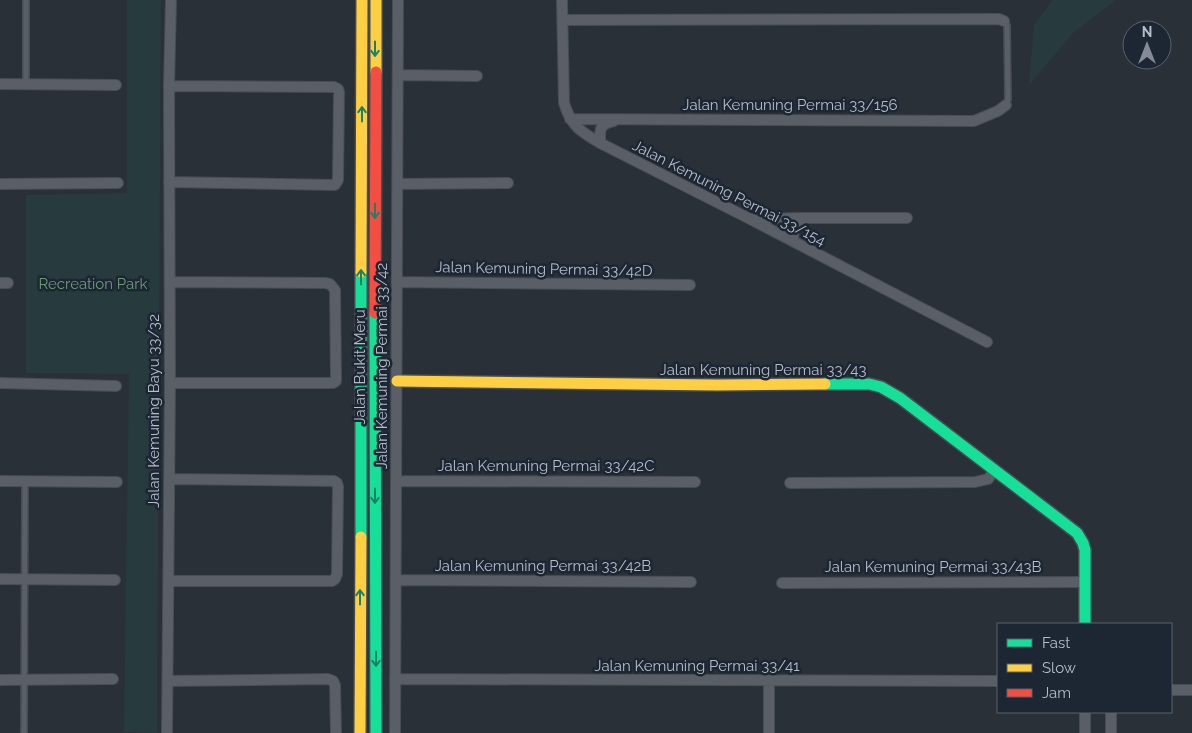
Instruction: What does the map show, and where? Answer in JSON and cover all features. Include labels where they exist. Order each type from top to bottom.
[{"type":"main road","name":"Jalan Bukit Meru","points":[[360,733],[362,0]]},
{"type":"main road","name":"Jalan Bukit Meru","points":[[376,0],[376,733]]},
{"type":"main road","name":"Jalan Kemuning Permai 33/43","points":[[397,381],[707,385],[868,384],[881,387],[900,398],[1077,533],[1085,550],[1086,623]]},
{"type":"street","name":"Jalan Kemuning Bayu 33/32","points":[[166,733],[169,581],[169,86],[171,0]]},
{"type":"street","name":"Jalan Kemuning Permai 33/42","points":[[395,733],[398,0]]},
{"type":"street","points":[[562,0],[564,103],[570,119]]},
{"type":"street","points":[[563,20],[999,19],[1004,21]]},
{"type":"street","points":[[398,75],[478,76]]},
{"type":"street","points":[[0,84],[116,85]]},
{"type":"street","points":[[169,86],[334,87],[339,92],[338,180],[335,185],[169,182]]},
{"type":"street","name":"Jalan Kemuning Permai 33/156","points":[[570,119],[974,121],[998,112],[1006,106]]},
{"type":"street","name":"Jalan Kemuning Permai 33/154","points":[[570,119],[579,130],[600,143],[987,342]]},
{"type":"street","points":[[600,143],[601,126],[620,119]]},
{"type":"street","points":[[0,184],[118,183]]},
{"type":"street","points":[[397,184],[508,183]]},
{"type":"street","points":[[794,242],[792,238],[795,227],[804,218]]},
{"type":"street","points":[[750,219],[907,218]]},
{"type":"street","points":[[170,282],[326,282],[330,284],[335,290],[336,378],[336,381],[330,382],[170,383]]},
{"type":"street","name":"Jalan Kemuning Permai 33/42D","points":[[397,282],[690,285]]},
{"type":"street","points":[[0,383],[116,386]]},
{"type":"street","points":[[790,483],[975,482],[988,479],[995,470]]},
{"type":"street","points":[[169,479],[334,481],[337,483],[337,574],[332,581],[169,581]]},
{"type":"street","points":[[0,481],[116,482]]},
{"type":"street","name":"Jalan Kemuning Permai 33/42C","points":[[396,481],[695,482]]},
{"type":"street","points":[[0,579],[115,580]]},
{"type":"street","name":"Jalan Kemuning Permai 33/42B","points":[[396,580],[691,582]]},
{"type":"street","name":"Jalan Kemuning Permai 33/43B","points":[[782,583],[1085,582]]},
{"type":"street","points":[[0,680],[113,679]]},
{"type":"street","points":[[168,681],[328,679],[336,685],[336,733]]},
{"type":"street","name":"Jalan Kemuning Permai 33/41","points":[[395,679],[997,681]]},
{"type":"street","points":[[769,681],[769,733]]},
{"type":"street","points":[[1172,690],[1192,690]]},
{"type":"street","points":[[1085,733],[1086,713]]},
{"type":"street","points":[[1111,713],[1111,733]]},
{"type":"lane","points":[[26,0],[26,84]]},
{"type":"lane","points":[[1004,21],[1007,25],[1008,99],[1006,106]]},
{"type":"lane","points":[[24,733],[25,481]]},
{"type":"green space","name":"Recreation Park","points":[[127,0],[161,0],[157,733],[124,732],[129,374],[26,373],[26,195],[127,193]]},
{"type":"green space","points":[[1053,0],[1116,0],[1073,33],[1029,85],[1034,25]]},
{"type":"traffic: fast","points":[[361,272],[361,537]]},
{"type":"traffic: fast","points":[[375,313],[376,733]]},
{"type":"traffic: fast","points":[[825,384],[869,384],[881,387],[900,398],[1077,533],[1085,550],[1085,623]]},
{"type":"traffic: slow","points":[[361,272],[362,0]]},
{"type":"traffic: slow","points":[[376,0],[376,72]]},
{"type":"traffic: slow","points":[[397,381],[717,385],[825,384]]},
{"type":"traffic: slow","points":[[360,733],[361,537]]},
{"type":"traffic: jam","points":[[375,313],[376,72]]}]
